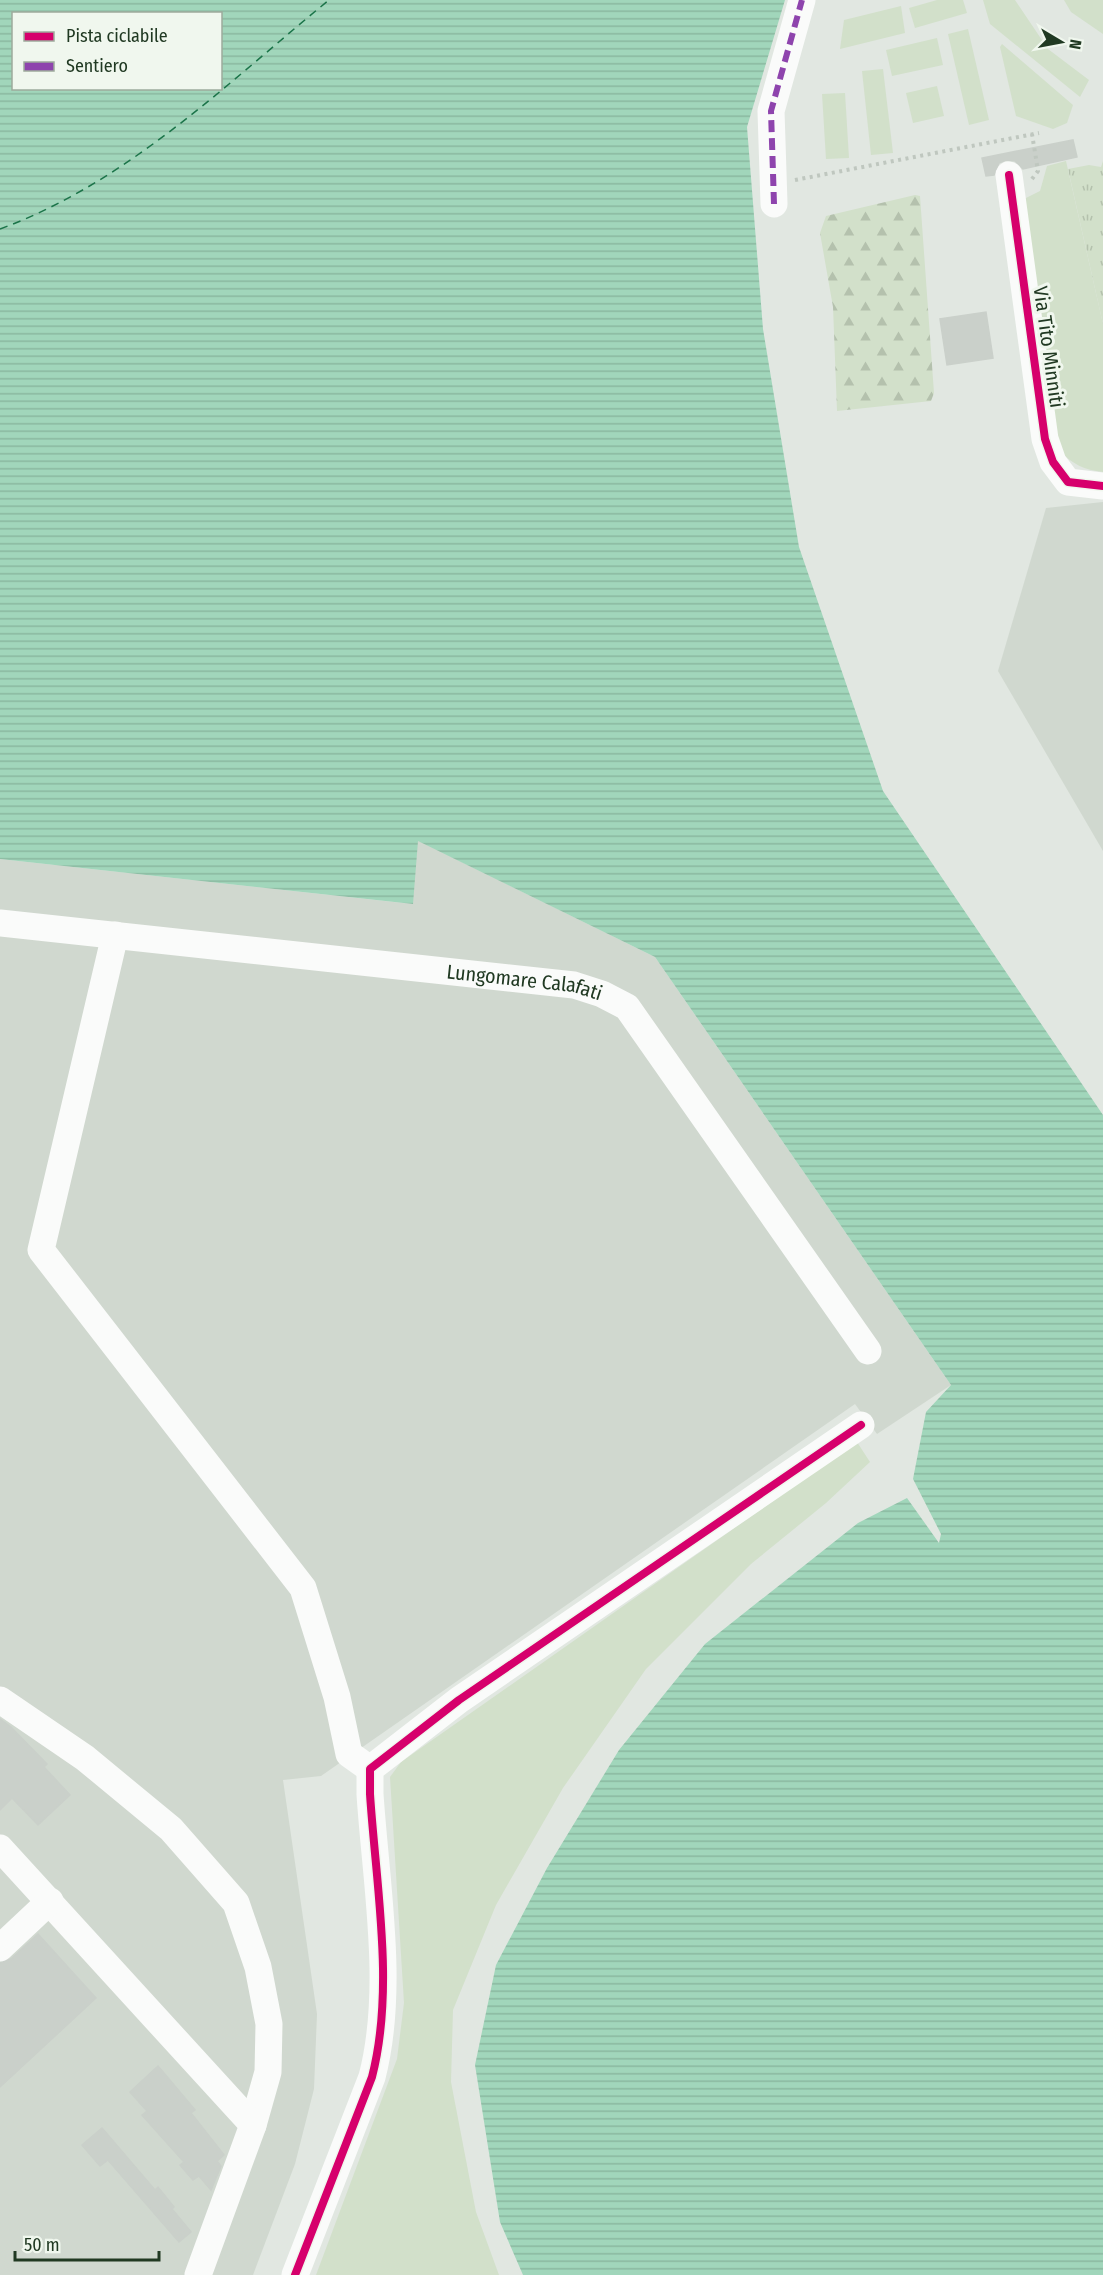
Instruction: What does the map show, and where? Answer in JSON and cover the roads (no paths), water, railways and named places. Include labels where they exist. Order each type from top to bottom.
[{"type":"street","points":[[773,194],[771,111],[802,0]]},
{"type":"street","name":"Via Tito Minniti","points":[[1008,175],[1045,439],[1053,462],[1068,482],[1103,486]]},
{"type":"street","name":"Lungomare Calafati","points":[[0,923],[573,985],[602,994],[627,1007],[868,1350]]},
{"type":"street","points":[[115,935],[41,1250],[303,1588],[337,1697],[349,1754],[370,1769]]},
{"type":"street","points":[[370,1769],[459,1700],[861,1425]]},
{"type":"street","points":[[0,1700],[85,1758],[171,1829],[236,1903],[258,1967],[269,2024],[268,2072],[253,2125],[198,2275]]},
{"type":"street","points":[[296,2275],[372,2077],[380,2045],[383,2015],[382,1970],[370,1769]]},
{"type":"street","points":[[0,1848],[253,2125]]},
{"type":"street","points":[[0,1948],[50,1901]]}]
